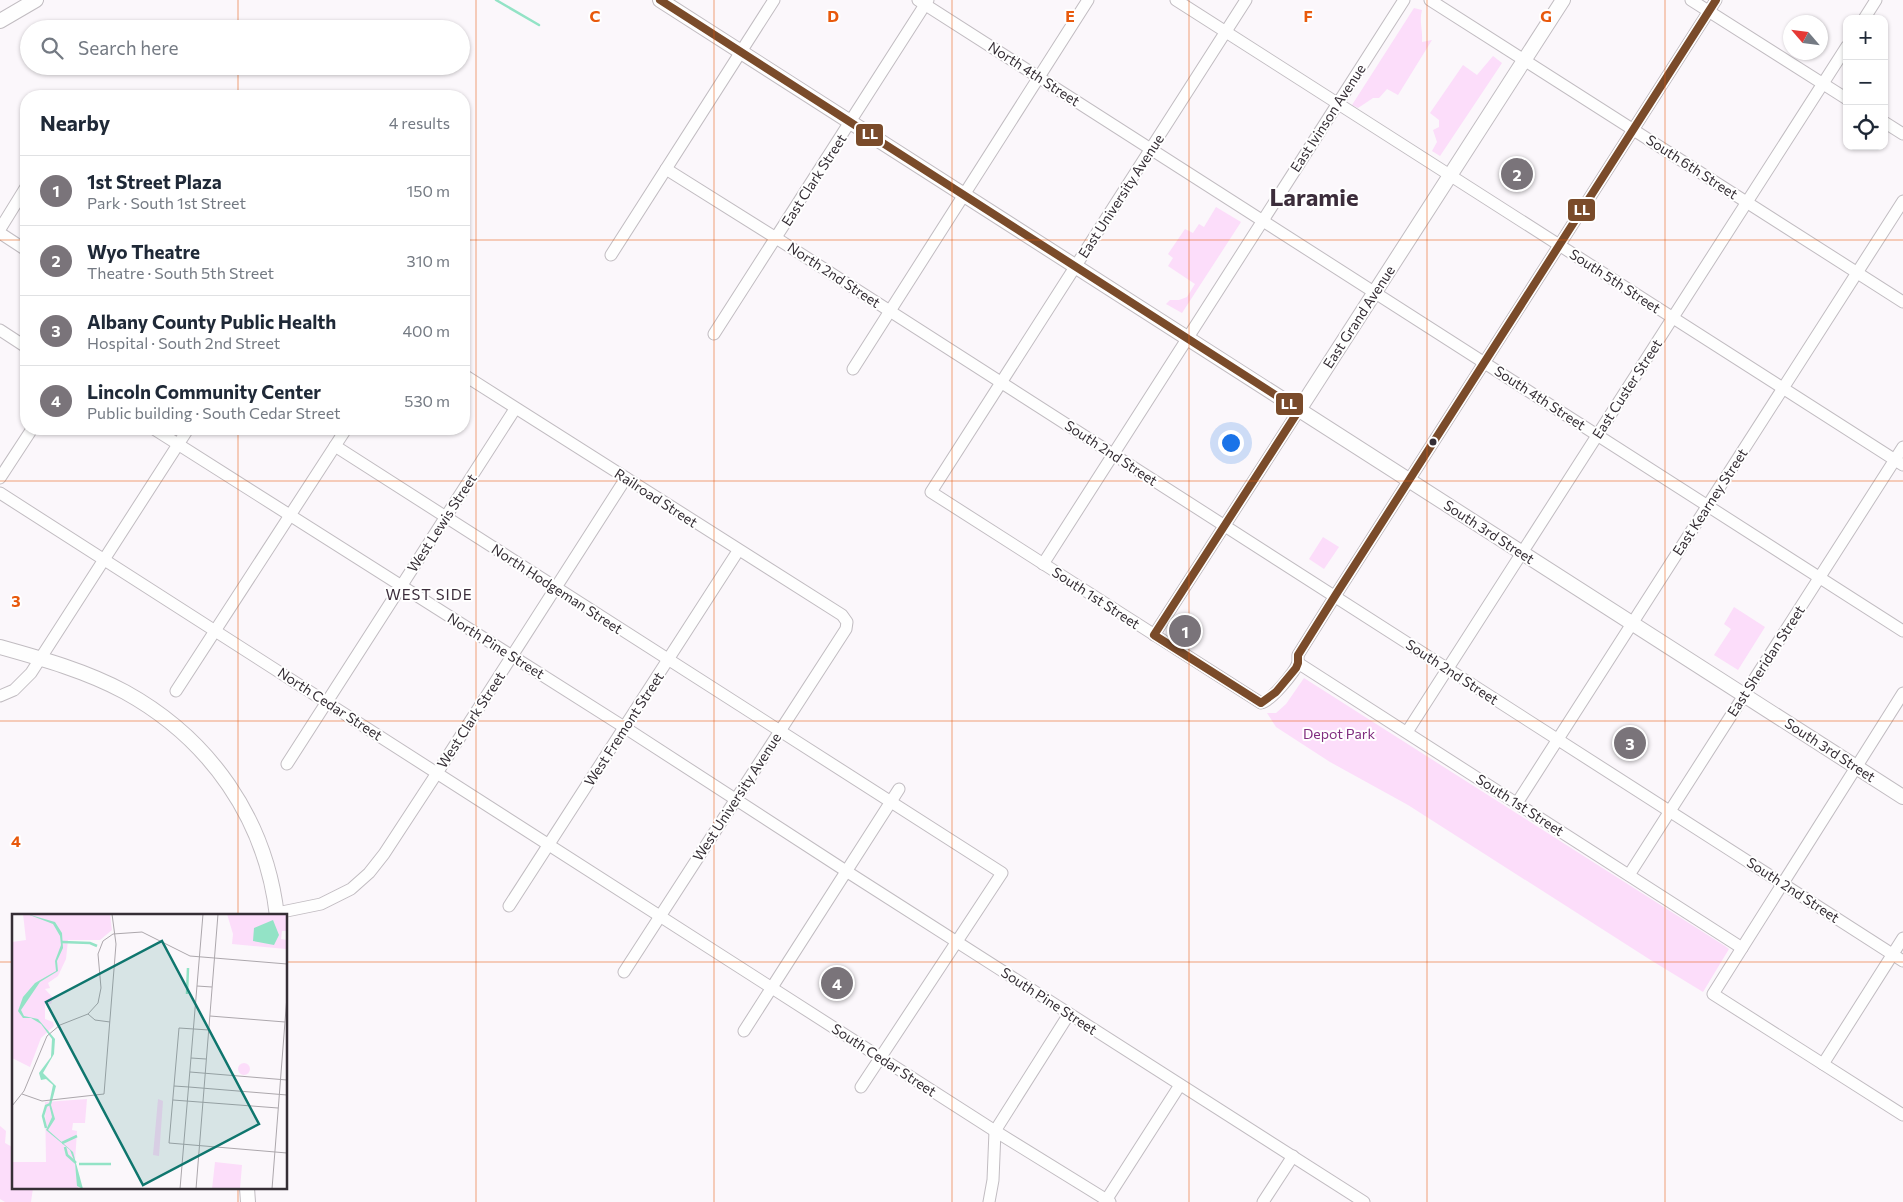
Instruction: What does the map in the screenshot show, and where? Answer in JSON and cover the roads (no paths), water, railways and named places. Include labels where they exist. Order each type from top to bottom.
[{"type":"main road","points":[[0,21],[36,0]]},
{"type":"main road","name":"South 3rd Street","points":[[660,0],[1903,797]]},
{"type":"main road","name":"East Grand Avenue","points":[[1299,410],[1563,0]]},
{"type":"main road","points":[[0,647],[40,658],[92,677],[139,701],[171,724],[215,765],[228,784],[258,841],[270,877],[277,914]]},
{"type":"street","points":[[611,255],[774,0]]},
{"type":"street","points":[[852,368],[1088,0]]},
{"type":"street","name":"South 5th Street","points":[[1176,0],[1899,462]]},
{"type":"street","name":"East University Avenue","points":[[931,492],[1246,0]]},
{"type":"street","name":"East Ivinson Avenue","points":[[1043,564],[1404,0]]},
{"type":"street","name":"South 6th Street","points":[[1430,0],[1903,302]]},
{"type":"street","points":[[1691,0],[1843,96]]},
{"type":"street","points":[[1298,663],[1298,655],[1335,596],[1716,0]]},
{"type":"street","points":[[1867,15],[1876,0]]},
{"type":"street","name":"North 4th Street","points":[[924,2],[1151,149]]},
{"type":"street","name":"East Clark Street","points":[[714,334],[851,122],[924,2]]},
{"type":"street","name":"East Custer Street","points":[[1407,732],[1843,52]]},
{"type":"street","points":[[1888,125],[1903,134]]},
{"type":"street","name":"South 4th Street","points":[[1151,149],[1903,631]]},
{"type":"street","name":"North 2nd Street","points":[[666,169],[1001,383]]},
{"type":"street","points":[[0,229],[20,197]]},
{"type":"street","name":"East Kearney Street","points":[[1517,803],[1903,201]]},
{"type":"street","points":[[0,233],[20,246]]},
{"type":"street","points":[[0,330],[20,343]]},
{"type":"street","name":"Railroad Street","points":[[470,379],[738,551],[842,615],[847,622]]},
{"type":"street","name":"South 2nd Street","points":[[1001,383],[1903,961]]},
{"type":"street","name":"West Lewis Street","points":[[287,764],[515,408]]},
{"type":"street","name":"East Grand Avenue","points":[[1154,635],[1299,410]]},
{"type":"street","points":[[0,478],[28,435]]},
{"type":"street","name":"North Pine Street","points":[[164,435],[624,727],[735,800]]},
{"type":"street","points":[[0,696],[22,684],[184,435]]},
{"type":"street","points":[[176,691],[342,435]]},
{"type":"street","name":"North Hodgeman Street","points":[[335,446],[555,589],[1002,873],[957,941]]},
{"type":"street","name":"East Sheridan Street","points":[[1629,876],[1820,577],[1899,462],[1903,447]]},
{"type":"street","name":"West Clark Street","points":[[281,914],[321,904],[351,889],[360,882],[384,854],[626,478]]},
{"type":"street","name":"South 1st Street","points":[[931,492],[1262,703],[1267,701],[1283,684],[1298,663],[1742,948]]},
{"type":"street","name":"North Cedar Street","points":[[0,493],[660,916]]},
{"type":"street","name":"West Fremont Street","points":[[509,906],[738,551]]},
{"type":"street","name":"West University Avenue","points":[[624,972],[846,629],[847,622]]},
{"type":"street","points":[[1903,693],[1713,994],[1903,1115]]},
{"type":"street","points":[[744,1031],[900,789]]},
{"type":"street","name":"South Pine Street","points":[[735,800],[1364,1202]]},
{"type":"street","name":"South Cedar Street","points":[[660,916],[1107,1201]]},
{"type":"street","points":[[1823,1064],[1903,938]]},
{"type":"street","points":[[861,1087],[882,1058],[957,941]]},
{"type":"street","points":[[989,1202],[993,1180],[995,1131],[1068,1014]]},
{"type":"street","points":[[1107,1201],[1180,1085]]},
{"type":"street","points":[[1264,1202],[1293,1156]]},
{"type":"waterway","points":[[496,0],[539,25]]},
{"type":"place","name":"Wyo Theatre","points":[[1517,174]]},
{"type":"place","name":"1st Street Plaza","points":[[1185,631]]},
{"type":"place","name":"Albany County Public Health","points":[[1630,743]]},
{"type":"place","name":"Lincoln Community Center","points":[[837,983]]},
{"type":"district","name":"Laramie","points":[[1314,198]]},
{"type":"district","name":"WEST SIDE","points":[[429,595]]},
{"type":"park label","name":"Depot Park","points":[[1339,734]]}]
